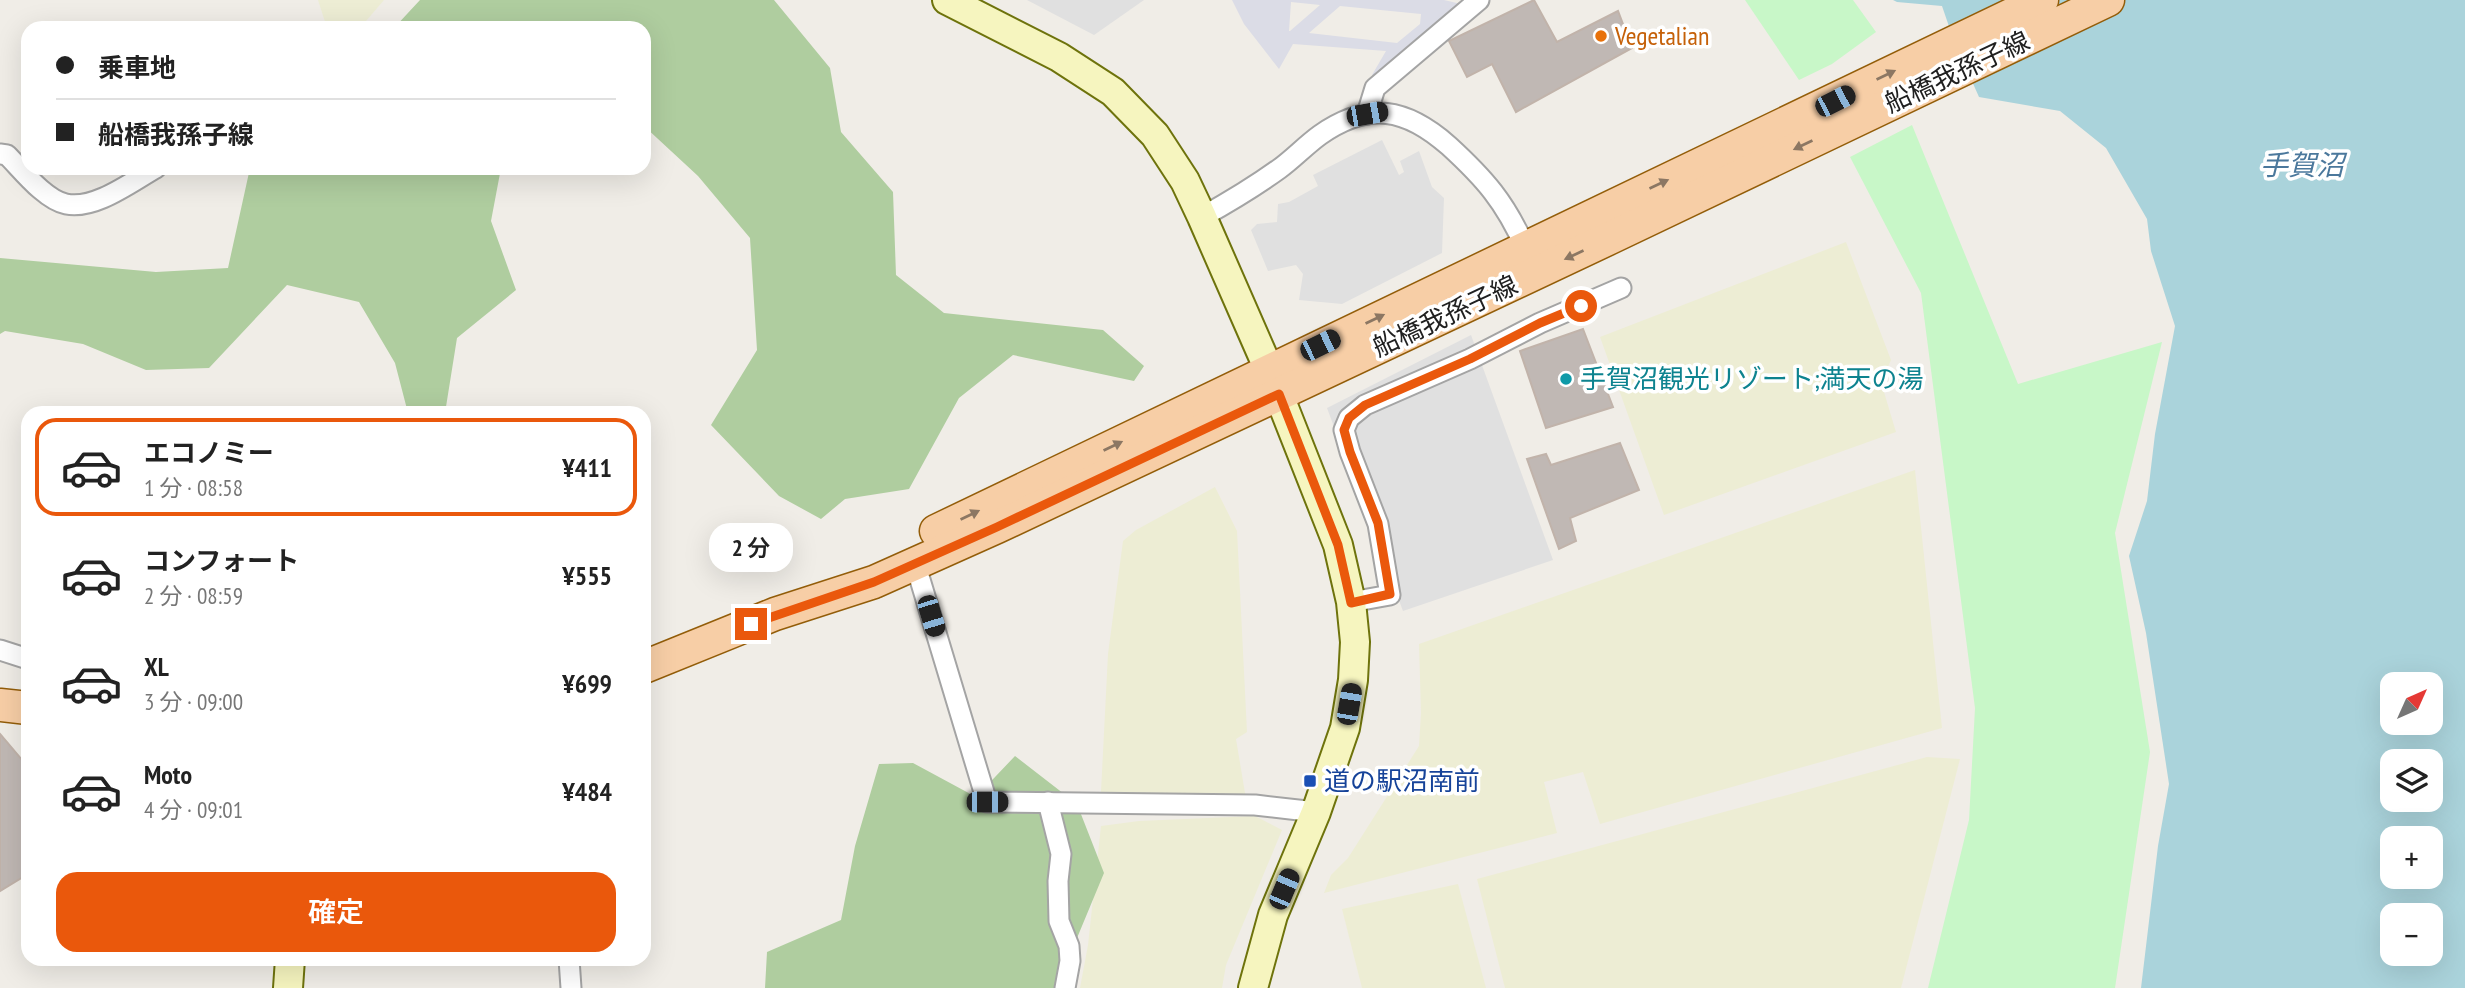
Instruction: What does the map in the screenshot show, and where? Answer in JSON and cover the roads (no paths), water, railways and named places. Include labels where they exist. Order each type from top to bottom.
[{"type":"main road","name":"船橋我孫子線","points":[[651,664],[775,614],[874,582],[915,563],[1274,382],[1525,247],[1604,226],[2042,0]]},
{"type":"main road","name":"船橋我孫子線","points":[[775,614],[864,566],[1274,382],[1604,226],[2108,0]]},
{"type":"main road","points":[[0,705],[21,707]]},
{"type":"street","points":[[947,0],[1059,57],[1113,92],[1154,135],[1185,181],[1202,217],[1274,382],[1338,545],[1351,603],[1355,642],[1353,680],[1345,728],[1317,812],[1273,915],[1252,988]]},
{"type":"street","points":[[1367,114],[1374,88],[1479,0]]},
{"type":"street","points":[[1202,217],[1271,174],[1320,135],[1350,117],[1385,111],[1404,115],[1432,131],[1489,184],[1512,218],[1525,247]]},
{"type":"street","points":[[0,154],[7,155],[21,169]]},
{"type":"street","points":[[26,175],[42,191],[65,204],[100,201],[144,175]]},
{"type":"street","points":[[1351,603],[1390,594],[1378,523],[1344,430],[1349,418],[1365,405],[1621,288]]},
{"type":"street","points":[[915,563],[987,802],[1255,805],[1317,812]]},
{"type":"street","points":[[0,650],[21,657]]},
{"type":"street","points":[[1048,802],[1061,854],[1058,881],[1059,921],[1069,946],[1070,961],[1065,988]]},
{"type":"street","points":[[288,988],[290,966]]},
{"type":"street","points":[[569,966],[571,988]]},
{"type":"water","name":"手賀沼","points":[[1893,0],[2465,0],[2465,988],[2141,988],[2158,846],[2169,784],[2146,633],[2129,556],[2147,501],[2155,434],[2175,326],[2151,251],[2147,219],[2106,148],[2060,111],[1979,97],[1942,6]]},
{"type":"place","name":"Vegetalian","points":[[1601,36]]},
{"type":"place","name":"手賀沼観光リゾート;満天の湯","points":[[1566,379]]},
{"type":"place","name":"道の駅沼南前","points":[[1310,781]]}]
